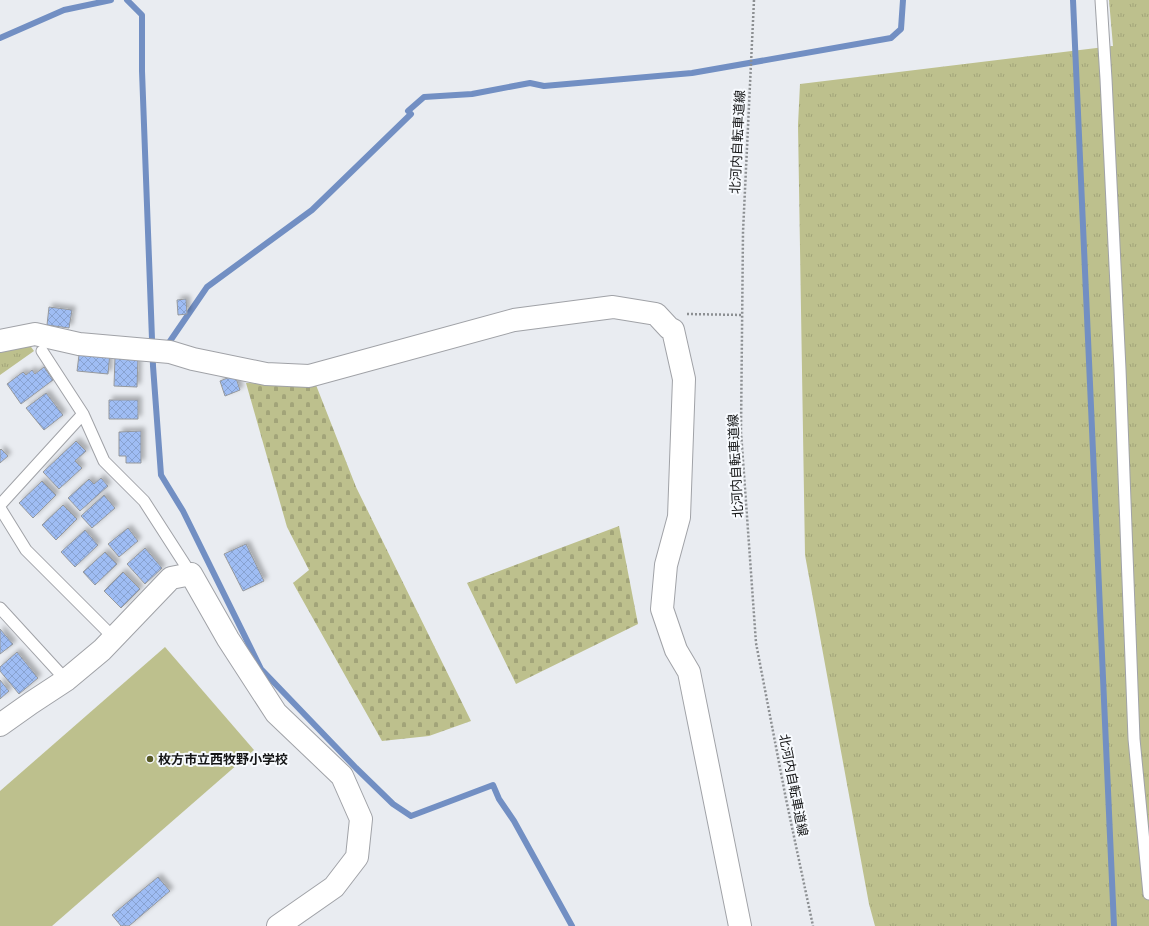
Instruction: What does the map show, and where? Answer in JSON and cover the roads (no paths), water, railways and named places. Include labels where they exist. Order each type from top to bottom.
[{"type":"street","points":[[0,341],[35,334],[79,344],[170,352],[193,359],[266,374],[309,376],[514,320],[613,307],[656,314],[669,328],[673,330],[684,379],[680,509],[666,565],[662,609],[676,650],[689,672],[740,926]]},
{"type":"street","points":[[0,725],[66,680],[102,650],[171,578],[191,574],[228,639],[276,713],[342,776],[361,819],[357,857],[334,887],[278,926]]},
{"type":"lane","points":[[1101,0],[1120,369],[1134,739],[1149,894]]},
{"type":"lane","points":[[42,351],[83,414],[104,461],[144,501],[191,574]]},
{"type":"lane","points":[[0,504],[83,414]]},
{"type":"lane","points":[[0,508],[26,550],[114,638]]},
{"type":"lane","points":[[0,608],[66,680]]},
{"type":"waterway","points":[[0,38],[64,10],[111,0]]},
{"type":"waterway","points":[[127,0],[142,15],[142,71],[153,366],[161,475],[183,511],[261,669],[356,768],[393,804],[411,816],[493,785],[499,799],[514,821],[572,926]]},
{"type":"waterway","points":[[166,347],[207,287],[312,210],[411,114],[408,111],[424,97],[472,94],[530,83],[544,86],[692,73],[891,38],[901,29],[903,0]]},
{"type":"waterway","points":[[1073,0],[1114,926]]},
{"type":"place","name":"枚方市立西牧野小学校","points":[[150,759]]}]
